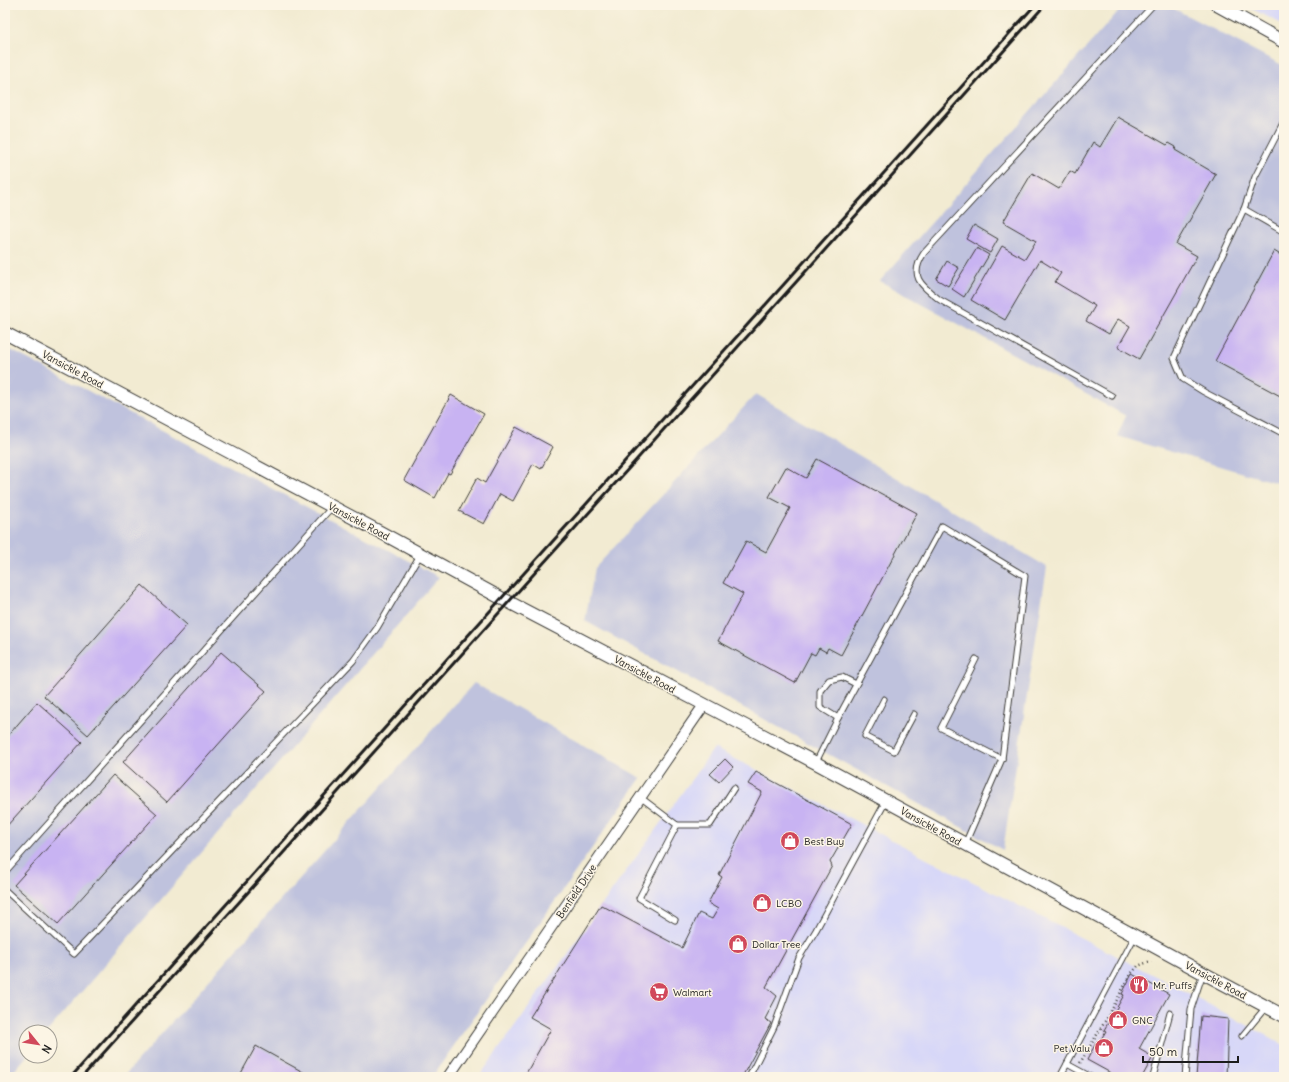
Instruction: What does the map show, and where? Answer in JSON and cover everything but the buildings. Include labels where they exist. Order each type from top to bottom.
[{"type":"street","points":[[1217,5],[1284,42]]},
{"type":"street","name":"Vansickle Road","points":[[5,333],[501,598],[816,763],[1284,1016]]},
{"type":"street","name":"Benfield Drive","points":[[448,1077],[704,705]]},
{"type":"lane","points":[[1112,396],[940,300],[920,284],[917,273],[919,260],[924,253],[1153,5]]},
{"type":"lane","points":[[1284,121],[1256,177],[1244,209],[1174,358],[1183,380],[1284,434]]},
{"type":"lane","points":[[1244,209],[1284,232]]},
{"type":"lane","points":[[5,872],[332,507]]},
{"type":"lane","points":[[816,763],[856,684],[942,526],[1025,576],[1002,759],[965,844]]},
{"type":"lane","points":[[5,890],[74,954],[352,661],[377,628],[420,555]]},
{"type":"lane","points":[[976,659],[941,728],[1002,759]]},
{"type":"lane","points":[[838,718],[820,707],[820,692],[829,680],[842,677],[856,684]]},
{"type":"lane","points":[[884,699],[865,736],[894,751],[914,714]]},
{"type":"lane","points":[[640,797],[677,825],[710,825],[734,788]]},
{"type":"lane","points":[[749,1077],[774,1027],[798,958],[816,930],[886,801]]},
{"type":"lane","points":[[675,920],[639,898],[677,825]]},
{"type":"lane","points":[[1060,1077],[1135,936]]},
{"type":"lane","points":[[1185,1077],[1190,1009],[1203,973]]},
{"type":"lane","points":[[1242,1036],[1266,1007]]},
{"type":"lane","points":[[1153,1077],[1170,1013]]},
{"type":"lane","points":[[1067,1064],[1091,1077]]},
{"type":"path","points":[[1076,1069],[1110,1013],[1133,970],[1144,963],[1152,962]]},
{"type":"shaded area","points":[[1124,5],[1167,5],[1284,66],[1284,485],[1117,436],[1126,416],[880,281]]},
{"type":"shaded area","points":[[1244,5],[1284,5],[1284,25]]},
{"type":"shaded area","points":[[5,347],[439,577],[54,1024],[18,1024],[18,1064],[20,1064],[9,1077],[5,1077]]},
{"type":"shaded area","points":[[756,394],[1047,567],[1003,850],[585,621],[595,568]]},
{"type":"shaded area","points":[[474,683],[641,778],[432,1077],[123,1077]]},
{"type":"shaded area","points":[[714,748],[1186,992],[1284,1045],[1284,1077],[479,1077]]},
{"type":"railway","points":[[71,1077],[1035,5]]},
{"type":"railway","points":[[82,1077],[1045,5]]},
{"type":"place","name":"Best Buy","points":[[790,841]]},
{"type":"place","name":"LCBO","points":[[762,903]]},
{"type":"place","name":"Dollar Tree","points":[[738,944]]},
{"type":"place","name":"Mr. Puffs","points":[[1139,985]]},
{"type":"place","name":"Walmart","points":[[659,992]]},
{"type":"place","name":"GNC","points":[[1118,1020]]},
{"type":"place","name":"Pet Valu","points":[[1104,1048]]}]
